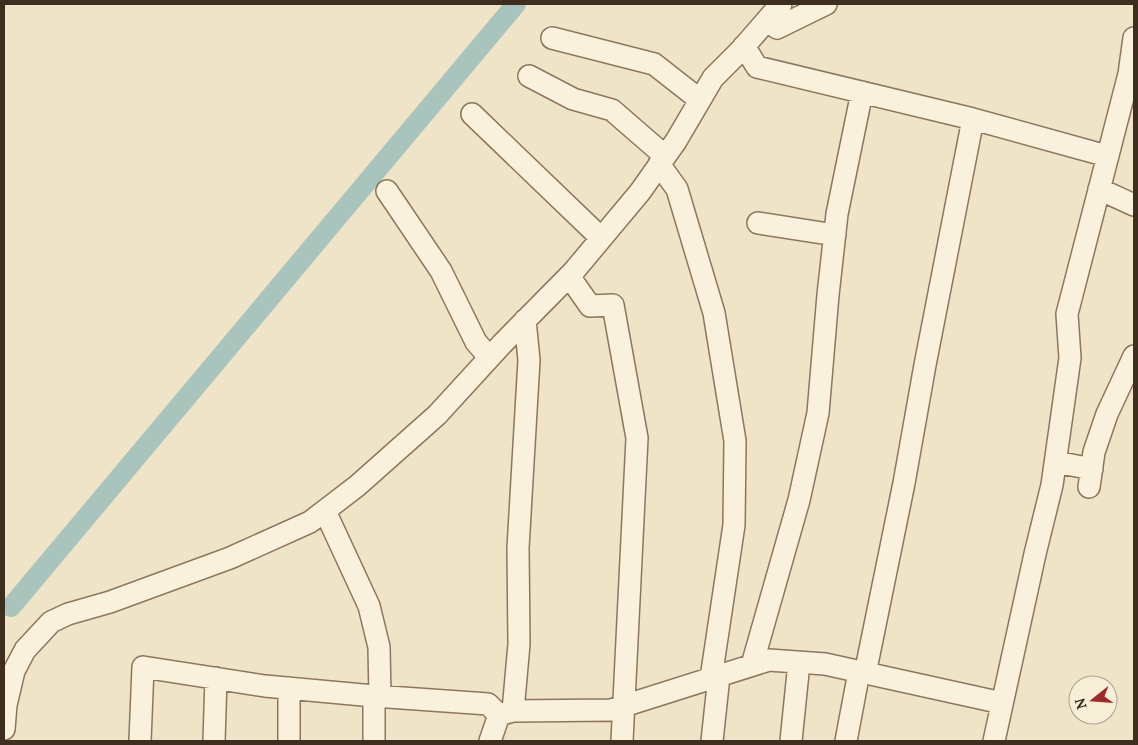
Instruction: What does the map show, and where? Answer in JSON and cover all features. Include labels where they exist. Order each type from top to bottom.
[{"type":"street","points":[[4,729],[6,705],[14,671],[25,650],[52,622],[68,614],[110,602],[230,558],[310,522],[357,486],[437,415],[525,320],[569,276],[640,192],[713,78],[781,4]]},
{"type":"street","points":[[767,20],[777,28],[826,4]]},
{"type":"street","points":[[552,38],[654,64],[700,100]]},
{"type":"street","points":[[994,741],[1056,462],[1070,358],[1067,314],[1129,74],[1134,38]]},
{"type":"street","points":[[744,46],[758,67],[973,119],[1108,156]]},
{"type":"street","points":[[529,76],[573,99],[612,110],[662,160],[677,190],[714,313],[734,441],[734,525],[715,677],[712,741]]},
{"type":"street","points":[[752,665],[799,500],[818,413],[837,214],[862,92]]},
{"type":"street","points":[[472,114],[601,238]]},
{"type":"street","points":[[846,741],[904,483],[973,119]]},
{"type":"street","points":[[1099,189],[1134,205]]},
{"type":"street","points":[[387,191],[441,271],[476,342],[490,357]]},
{"type":"street","points":[[758,223],[835,235]]},
{"type":"street","points":[[569,276],[590,306],[613,305],[637,438],[622,741]]},
{"type":"street","points":[[490,741],[506,713],[519,644],[518,548],[529,360],[525,320]]},
{"type":"street","points":[[1056,462],[1090,478],[1094,452],[1107,414],[1134,356]]},
{"type":"street","points":[[325,511],[369,606],[379,647],[374,741]]},
{"type":"street","points":[[140,741],[144,667],[289,688],[377,697],[488,704],[506,713],[610,710],[769,660],[825,664],[1002,703]]},
{"type":"street","points":[[791,741],[799,662]]},
{"type":"street","points":[[214,741],[216,678]]},
{"type":"street","points":[[289,688],[289,741]]},
{"type":"waterway","points":[[11,607],[516,4]]}]
